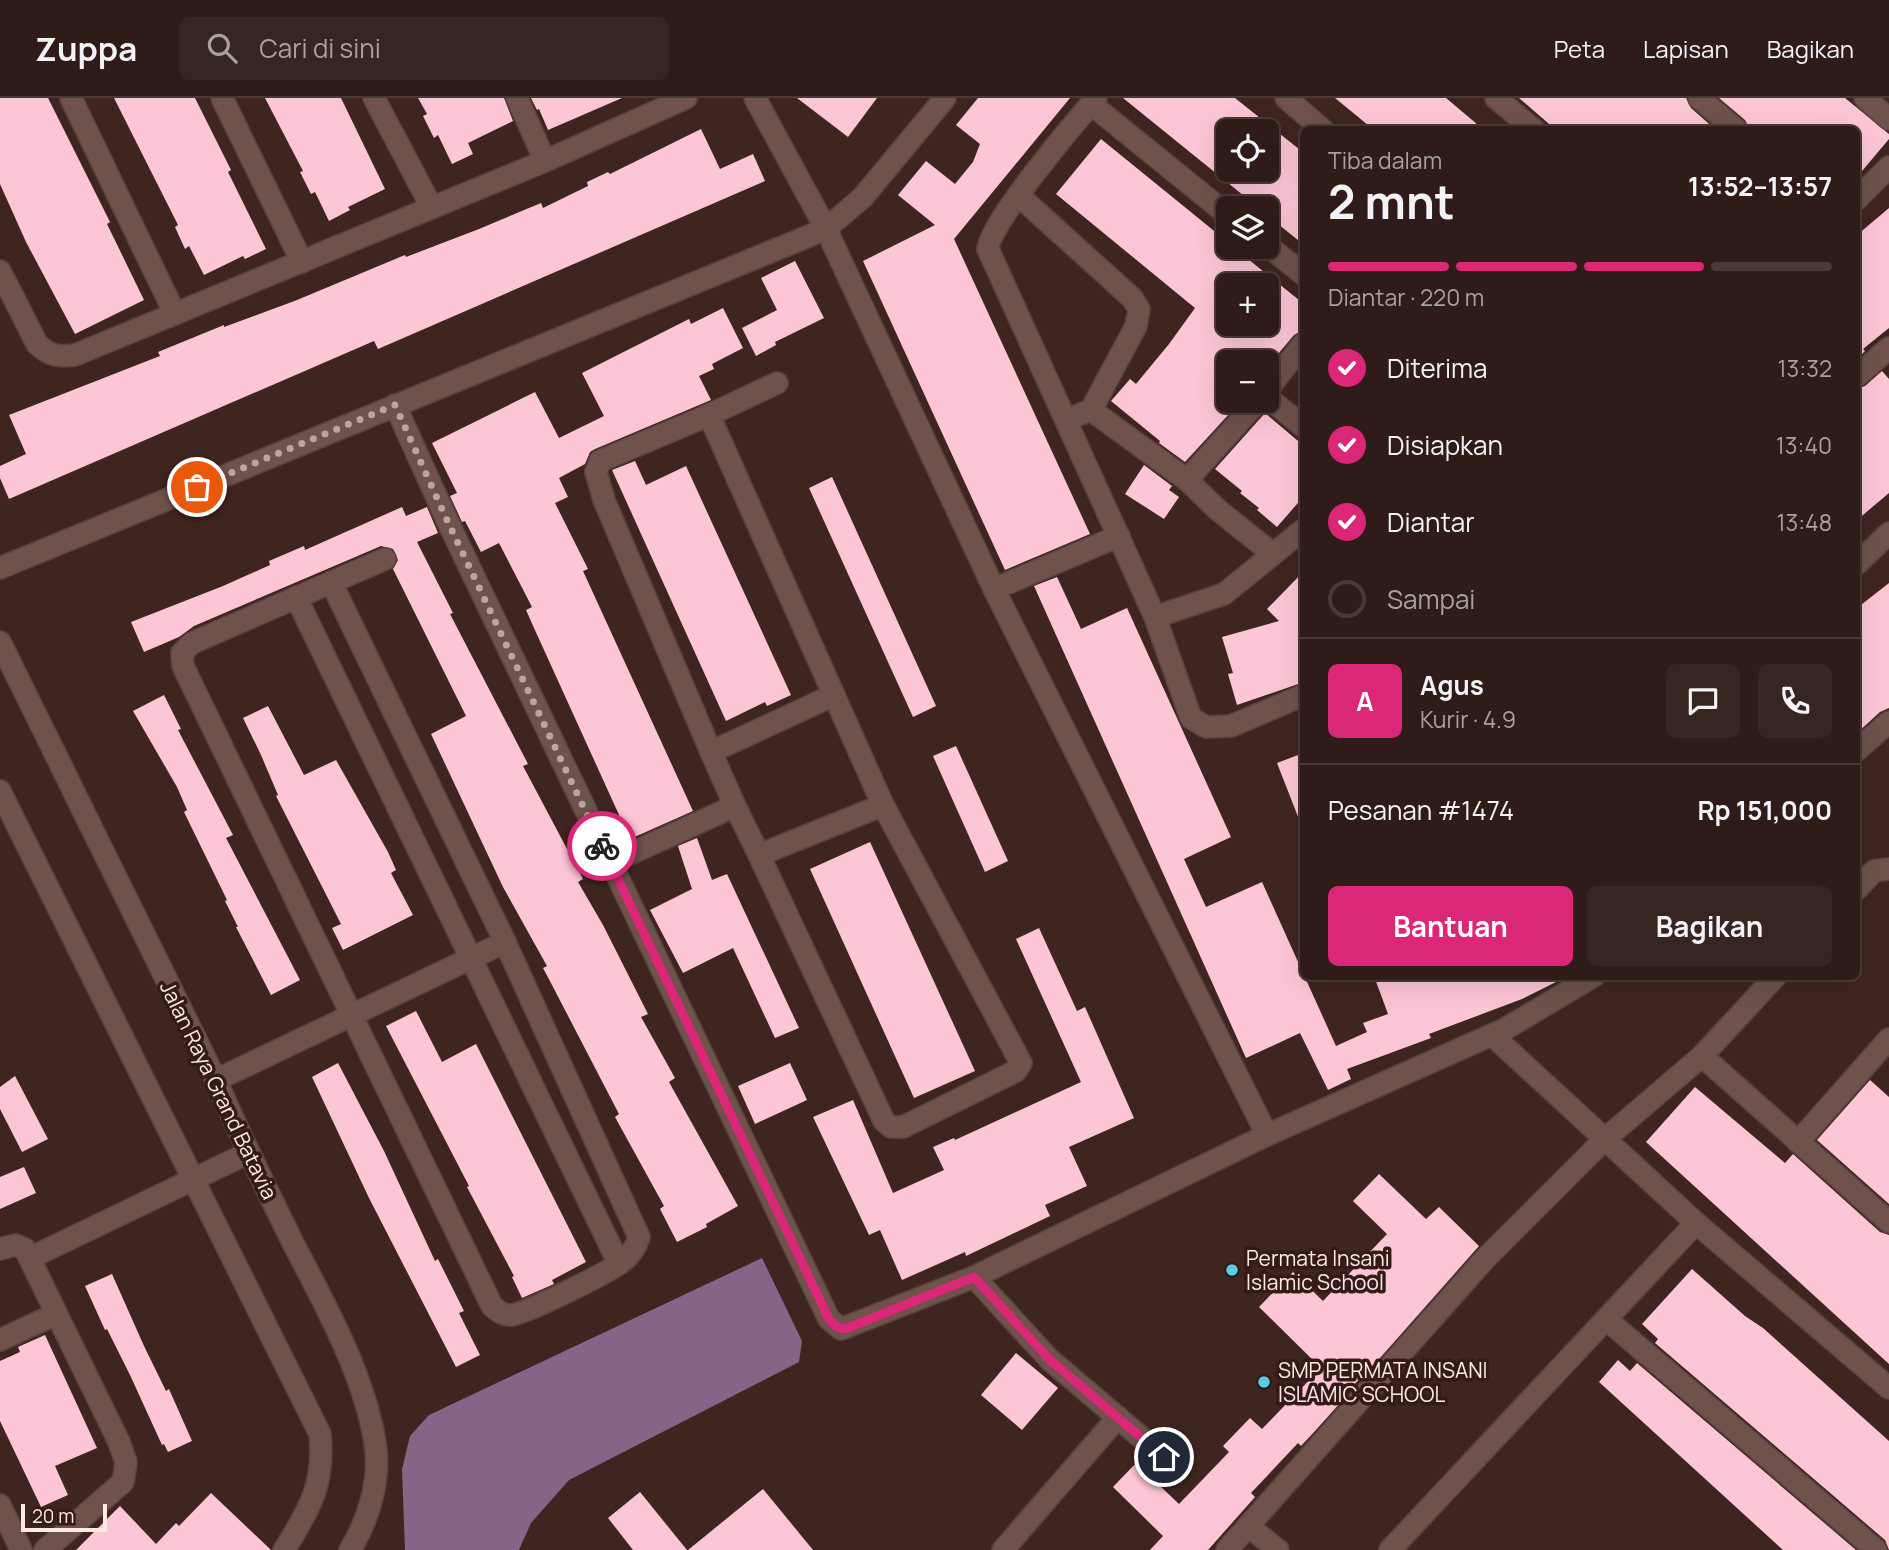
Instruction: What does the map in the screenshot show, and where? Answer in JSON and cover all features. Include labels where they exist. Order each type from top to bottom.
[{"type":"street","points":[[71,98],[175,314]]},
{"type":"street","points":[[222,98],[302,262]]},
{"type":"street","points":[[374,98],[432,208]]},
{"type":"street","points":[[517,98],[545,161]]},
{"type":"street","points":[[0,271],[37,344],[47,353],[60,357],[75,355],[545,161],[686,98]]},
{"type":"street","points":[[755,98],[827,229],[994,589],[1267,1135]]},
{"type":"street","points":[[0,568],[827,229],[863,197],[945,98]]},
{"type":"street","points":[[1286,98],[1318,126]]},
{"type":"street","points":[[1496,98],[1529,126]]},
{"type":"street","points":[[1699,98],[1732,126]]},
{"type":"street","points":[[1864,98],[1889,118]]},
{"type":"street","points":[[1216,205],[1093,101],[1018,195],[989,240],[988,249],[1155,617],[1189,715],[1201,725],[1211,728],[1231,726],[1300,697]]},
{"type":"street","points":[[1860,196],[1889,167]]},
{"type":"street","points":[[1018,195],[1132,298],[1139,309],[1136,326],[1091,410],[1066,420]]},
{"type":"street","points":[[1279,255],[1300,272]]},
{"type":"street","points":[[1279,375],[1300,348]]},
{"type":"street","points":[[1860,373],[1889,348]]},
{"type":"street","points":[[709,415],[883,805],[1021,1063],[1016,1071],[904,1127],[891,1127],[884,1121],[735,806],[604,500],[596,472],[600,461],[777,383]]},
{"type":"street","points":[[395,405],[610,863],[834,1326],[848,1328],[974,1277],[1267,1135],[1493,1035],[1587,980]]},
{"type":"street","points":[[1279,407],[1300,424]]},
{"type":"street","points":[[1091,410],[1186,480],[1218,510],[1273,554]]},
{"type":"street","points":[[1186,480],[1247,413]]},
{"type":"street","points":[[1155,617],[1224,593],[1300,532]]},
{"type":"street","points":[[994,589],[1119,536]]},
{"type":"street","points":[[1860,562],[1885,543]]},
{"type":"street","points":[[331,582],[505,942],[639,1237],[637,1244],[620,1264],[541,1305],[516,1314],[500,1313],[492,1306],[183,666],[182,653],[192,643],[296,597],[331,582],[385,559]]},
{"type":"street","points":[[296,597],[620,1264]]},
{"type":"street","name":"Jalan Raya Grand Batavia","points":[[0,642],[216,1080],[248,1153],[322,1299],[360,1387],[375,1443],[376,1477],[368,1511],[350,1550]]},
{"type":"street","points":[[711,752],[834,695]]},
{"type":"street","points":[[1860,747],[1889,722]]},
{"type":"street","points":[[3,804],[320,1434],[323,1458],[319,1483],[301,1524],[284,1550]]},
{"type":"street","points":[[759,855],[883,805]]},
{"type":"street","points":[[610,863],[735,806]]},
{"type":"street","points":[[1860,887],[1874,871],[1889,869]]},
{"type":"street","points":[[216,1080],[505,942]]},
{"type":"street","points":[[1227,1550],[1484,1260],[1605,1139],[1702,1056],[1772,980]]},
{"type":"street","points":[[1493,1035],[1696,1223],[1889,1388]]},
{"type":"street","points":[[1798,1142],[1881,1063],[1889,1039]]},
{"type":"street","points":[[1702,1056],[1889,1222]]},
{"type":"street","points":[[30,1258],[248,1153]]},
{"type":"street","points":[[1390,1550],[1696,1223]]},
{"type":"street","points":[[0,1249],[21,1246],[30,1258],[126,1462],[123,1482],[45,1550]]},
{"type":"street","points":[[974,1277],[1049,1359],[1164,1457]]},
{"type":"street","points":[[0,1340],[56,1314]]},
{"type":"street","points":[[1606,1319],[1877,1550]]},
{"type":"street","points":[[1003,1550],[1118,1417]]},
{"type":"street","points":[[0,1505],[22,1550]]},
{"type":"street","points":[[368,1511],[371,1550]]},
{"type":"street","points":[[1248,1526],[1278,1550]]},
{"type":"shaded area","points":[[762,1258],[802,1341],[799,1362],[569,1480],[531,1523],[519,1550],[405,1550],[402,1469],[410,1436],[429,1415]]},
{"type":"building","points":[[0,98],[48,98],[110,222],[107,224],[144,300],[75,334],[26,242],[0,184]]},
{"type":"building","points":[[114,98],[195,98],[266,249],[245,259],[243,256],[204,275],[189,246],[185,249],[175,227],[178,225]]},
{"type":"building","points":[[265,98],[341,98],[385,189],[348,207],[350,210],[329,221],[315,192],[311,194],[300,172],[303,171]]},
{"type":"building","points":[[418,98],[504,98],[513,121],[468,143],[473,154],[452,164],[438,135],[434,138],[423,116],[427,114]]},
{"type":"building","points":[[531,98],[622,98],[548,130]]},
{"type":"building","points":[[797,98],[877,98],[848,137]]},
{"type":"building","points":[[978,98],[1070,98],[954,239],[1090,534],[1005,570],[863,261],[935,225],[898,195],[926,161],[955,184],[973,162],[980,144],[956,125]]},
{"type":"building","points":[[1123,98],[1235,98],[1261,119],[1216,119],[1216,173]]},
{"type":"building","points":[[1335,98],[1446,98],[1479,126],[1369,126]]},
{"type":"building","points":[[1519,98],[1686,98],[1691,108],[1711,126],[1551,126]]},
{"type":"building","points":[[1719,98],[1845,98],[1889,134],[1889,139],[1860,173],[1860,126],[1748,126],[1745,120]]},
{"type":"building","points":[[701,129],[720,169],[753,154],[765,181],[378,349],[374,341],[9,499],[0,478],[0,466],[26,454],[9,415],[160,356],[158,352],[224,325],[297,300],[541,203],[543,208],[588,186],[587,182],[608,172],[610,174]]},
{"type":"building","points":[[1279,133],[1300,150],[1300,242],[1279,225],[1279,196],[1244,196],[1227,182],[1279,182]]},
{"type":"building","points":[[1101,139],[1216,232],[1216,259],[1248,259],[1265,273],[1216,273],[1216,336],[1279,336],[1279,284],[1300,301],[1300,332],[1279,353],[1279,350],[1216,350],[1216,413],[1230,413],[1185,462],[1111,401],[1130,379],[1136,384],[1195,308],[1056,194]]},
{"type":"building","points":[[1889,208],[1889,328],[1863,349],[1865,351],[1860,356],[1860,232]]},
{"type":"building","points":[[795,261],[824,318],[775,342],[776,345],[756,356],[742,328],[777,310],[761,278]]},
{"type":"building","points":[[723,308],[743,348],[712,364],[714,369],[699,376],[711,400],[595,449],[590,452],[585,464],[559,478],[568,497],[555,503],[588,569],[583,571],[693,811],[630,839],[526,610],[532,607],[499,543],[481,552],[465,521],[462,522],[450,496],[457,493],[432,443],[535,392],[559,438],[604,416],[582,373],[689,319],[691,324]]},
{"type":"building","points":[[1882,371],[1889,379],[1889,493],[1860,517],[1860,388]]},
{"type":"building","points":[[1265,413],[1300,443],[1300,501],[1277,527],[1240,493],[1242,491],[1215,469]]},
{"type":"building","points":[[635,461],[646,485],[686,466],[791,695],[767,706],[765,702],[726,721],[612,470]]},
{"type":"building","points":[[1144,465],[1172,486],[1169,490],[1179,497],[1164,519],[1125,494]]},
{"type":"building","points":[[832,477],[936,706],[913,717],[809,488]]},
{"type":"building","points":[[402,507],[406,516],[427,507],[438,533],[417,542],[453,613],[450,614],[528,764],[523,766],[583,879],[578,882],[648,1014],[641,1017],[675,1078],[669,1082],[738,1206],[706,1224],[707,1227],[677,1242],[660,1209],[664,1206],[615,1117],[619,1114],[543,968],[547,966],[503,887],[431,734],[466,716],[393,569],[398,560],[393,549],[381,546],[194,626],[179,637],[144,652],[131,622],[223,586],[270,565],[269,561],[304,546],[305,550]]},
{"type":"building","points":[[1300,575],[1300,683],[1237,705],[1228,674],[1233,673],[1222,637],[1279,621],[1267,609]]},
{"type":"building","points":[[1057,577],[1081,629],[1127,608],[1231,837],[1184,859],[1206,907],[1262,882],[1300,966],[1300,980],[1306,980],[1336,1046],[1367,1032],[1363,1023],[1388,1014],[1375,980],[1560,980],[1522,999],[1429,1034],[1431,1038],[1347,1069],[1351,1079],[1328,1090],[1300,1033],[1246,1058],[1034,586]]},
{"type":"building","points":[[1889,583],[1889,708],[1880,712],[1860,730],[1860,606]]},
{"type":"building","points":[[164,695],[181,729],[178,730],[233,835],[226,838],[300,980],[271,995],[236,927],[225,901],[227,900],[184,812],[187,810],[177,787],[133,711]]},
{"type":"building","points":[[268,706],[304,775],[336,760],[388,852],[396,870],[391,873],[413,915],[343,950],[332,928],[341,924],[276,796],[278,795],[243,718]]},
{"type":"building","points":[[956,746],[1008,861],[985,872],[933,756]]},
{"type":"building","points":[[1298,755],[1300,760],[1300,822],[1277,763]]},
{"type":"building","points":[[697,838],[712,880],[727,874],[799,1028],[775,1038],[733,948],[683,973],[650,910],[692,889],[678,846]]},
{"type":"building","points":[[870,842],[975,1071],[914,1098],[810,869]]},
{"type":"building","points":[[1039,928],[1077,1011],[1085,1007],[1134,1118],[1069,1147],[1087,1186],[1045,1205],[1050,1216],[966,1256],[965,1252],[902,1280],[880,1230],[869,1235],[813,1117],[853,1100],[893,1193],[944,1170],[933,1147],[954,1138],[955,1140],[1081,1082],[1016,939]]},
{"type":"building","points":[[416,1011],[442,1062],[476,1044],[586,1262],[552,1280],[554,1284],[522,1298],[512,1277],[514,1276],[467,1187],[469,1186],[386,1026]]},
{"type":"building","points":[[338,1063],[384,1151],[435,1261],[438,1259],[464,1311],[459,1313],[480,1355],[456,1367],[369,1198],[312,1077]]},
{"type":"building","points":[[790,1063],[807,1100],[755,1124],[738,1086]]},
{"type":"building","points":[[15,1076],[48,1139],[22,1152],[0,1109],[0,1087]]},
{"type":"building","points":[[1870,1080],[1889,1097],[1889,1204],[1817,1140]]},
{"type":"building","points":[[1695,1087],[1785,1163],[1793,1154],[1880,1232],[1889,1235],[1889,1364],[1646,1142]]},
{"type":"building","points":[[24,1167],[36,1193],[0,1209],[0,1177]]},
{"type":"building","points":[[1379,1174],[1426,1219],[1439,1207],[1479,1246],[1339,1400],[1341,1402],[1315,1431],[1301,1446],[1298,1443],[1251,1493],[1255,1497],[1208,1550],[1150,1550],[1163,1536],[1113,1487],[1136,1463],[1179,1504],[1229,1452],[1223,1446],[1250,1418],[1262,1429],[1321,1368],[1259,1307],[1293,1272],[1323,1301],[1387,1234],[1353,1201]]},
{"type":"building","points":[[1692,1269],[1745,1316],[1763,1328],[1889,1441],[1889,1550],[1885,1540],[1655,1343],[1658,1339],[1642,1324]]},
{"type":"building","points":[[112,1274],[144,1346],[166,1391],[169,1389],[192,1441],[168,1452],[164,1444],[162,1445],[85,1286]]},
{"type":"building","points":[[45,1335],[97,1448],[55,1466],[68,1495],[41,1507],[0,1421],[0,1361],[20,1352],[18,1347]]},
{"type":"building","points":[[1016,1353],[1058,1388],[1022,1430],[981,1395]]},
{"type":"building","points":[[1618,1360],[1630,1371],[1637,1363],[1856,1550],[1783,1550],[1599,1382]]},
{"type":"building","points":[[763,1489],[813,1550],[688,1550]]},
{"type":"building","points":[[640,1492],[687,1550],[633,1550],[608,1518]]},
{"type":"building","points":[[211,1493],[271,1550],[76,1550],[120,1506],[156,1544],[176,1523],[179,1526]]},
{"type":"way so far","points":[[197,487],[395,405],[602,846]]},
{"type":"place","name":"Permata Insani Islamic School","points":[[1232,1270]]},
{"type":"place","name":"SMP PERMATA INSANI ISLAMIC SCHOOL","points":[[1264,1382]]},
{"type":"route","points":[[602,846],[834,1326],[848,1328],[974,1277],[1049,1359],[1164,1457]]}]
